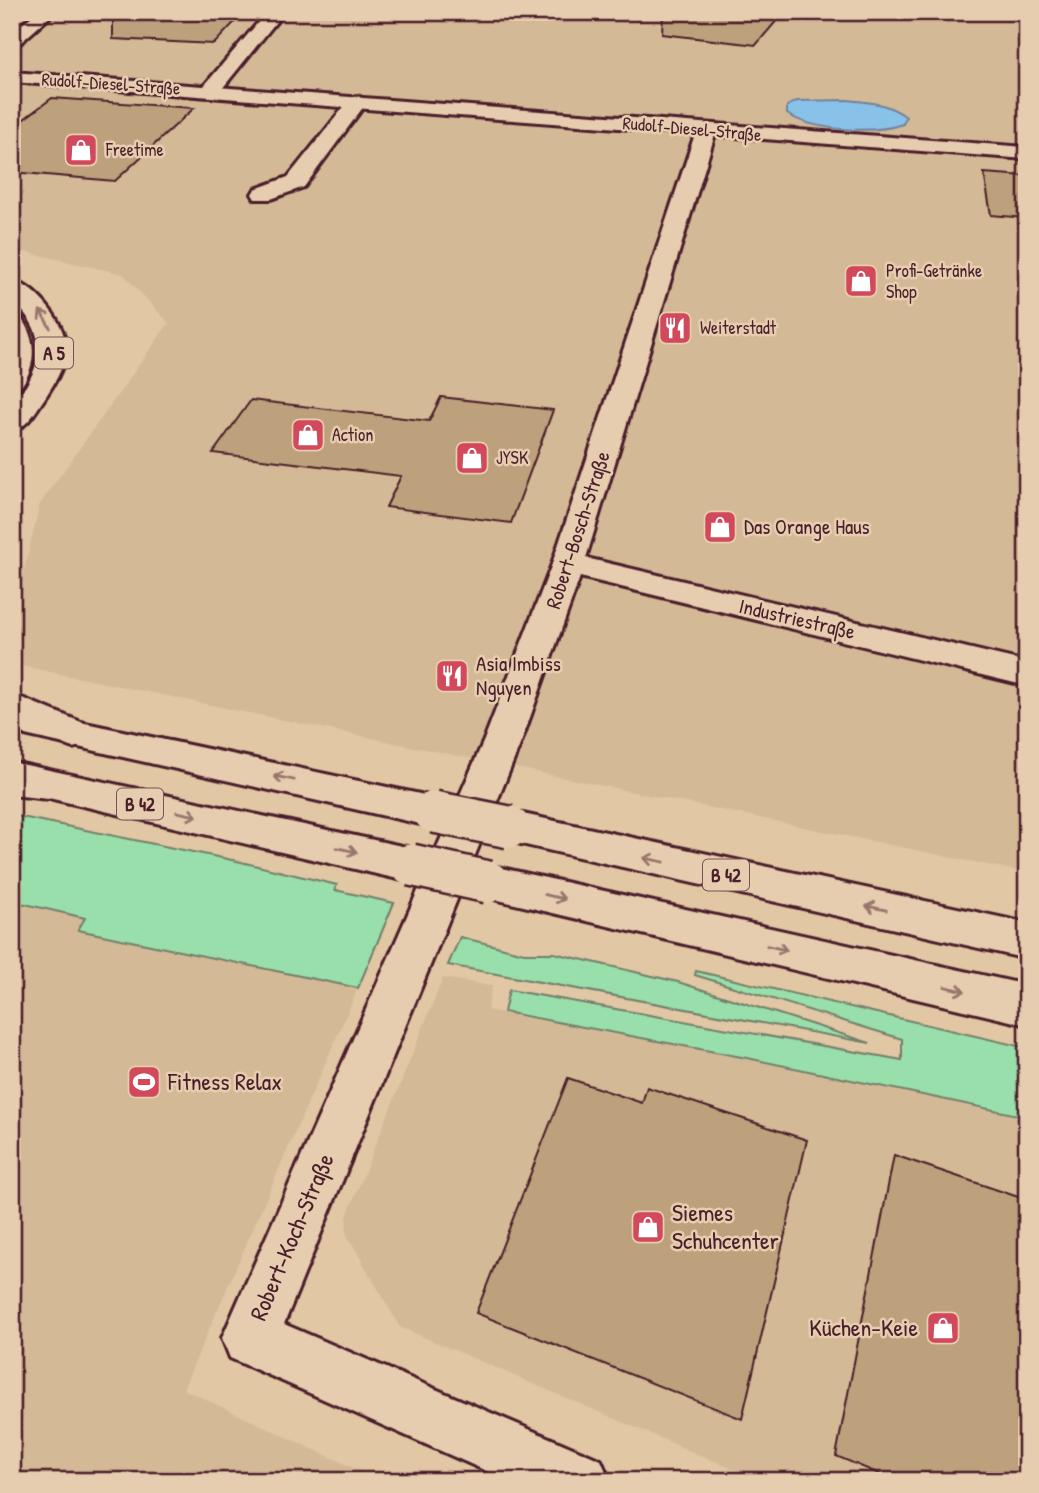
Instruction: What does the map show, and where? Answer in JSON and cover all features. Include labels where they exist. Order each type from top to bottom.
[{"type":"main road","points":[[12,41],[47,12]]},
{"type":"main road","name":"Rudolf-Diesel-Straße","points":[[210,91],[276,12]]},
{"type":"main road","name":"Rudolf-Diesel-Straße","points":[[12,77],[1027,153]]},
{"type":"main road","points":[[263,194],[296,183],[358,102]]},
{"type":"main road","name":"Robert-Bosch-Straße","points":[[427,921],[487,780],[568,564],[706,131]]},
{"type":"main road","name":"A 5","points":[[12,288],[32,302],[46,317],[54,337],[54,352],[51,365],[41,384],[12,422]]},
{"type":"main road","points":[[12,323],[19,334],[22,349],[12,379]]},
{"type":"main road","name":"Industriestraße","points":[[568,564],[1027,674]]},
{"type":"main road","points":[[12,707],[74,734]]},
{"type":"main road","name":"B 42","points":[[12,720],[1027,941]]},
{"type":"main road","name":"B 42","points":[[24,780],[1027,1005]]},
{"type":"main road","name":"Robert-Koch-Straße","points":[[427,921],[250,1338],[580,1481]]},
{"type":"shaded area","points":[[12,12],[1027,12],[1027,873],[12,664],[12,619],[40,504],[169,323],[123,274],[12,249]],"holes":[[[846,100],[895,109],[905,116],[903,124],[890,128],[816,126]]]},
{"type":"shaded area","points":[[12,901],[86,918],[78,929],[358,988],[183,1389],[382,1481],[12,1481]]},
{"type":"shaded area","points":[[443,978],[492,986],[487,1010],[747,1058],[1027,1117],[1027,1481],[761,1481],[400,1327],[346,1233],[347,1216]]},
{"type":"green space","points":[[12,815],[237,861],[337,885],[335,890],[394,903],[358,988],[78,930],[85,918],[12,901]]},
{"type":"green space","points":[[460,937],[524,953],[554,953],[678,982],[870,1043],[448,965]]},
{"type":"green space","points":[[696,971],[1027,1048],[1027,1117],[747,1058],[504,1012],[509,990],[902,1060],[902,1039],[695,975]]},
{"type":"water","points":[[846,100],[885,106],[906,117],[903,124],[860,130],[812,124],[787,114],[787,106],[797,101]]},
{"type":"building","points":[[113,12],[244,12],[214,44],[113,39]]},
{"type":"building","points":[[663,12],[784,12],[756,45],[662,34]]},
{"type":"building","name":"Freetime","points":[[52,98],[194,108],[115,181],[12,172],[12,128]]},
{"type":"building","points":[[984,173],[1027,176],[1027,218],[991,215]]},
{"type":"building","points":[[441,397],[553,410],[511,523],[386,507],[401,476],[213,453],[251,400],[429,421]]},
{"type":"building","name":"Siemes Schuhcenter","points":[[568,1078],[642,1103],[647,1087],[807,1140],[742,1419],[476,1313]]},
{"type":"building","name":"Küchen-Keie","points":[[894,1155],[1027,1200],[1027,1481],[896,1481],[836,1456]]},
{"type":"place","name":"Freetime","points":[[81,150]]},
{"type":"place","name":"Profi-Getränke Shop","points":[[861,281]]},
{"type":"place","name":"Weiterstadt","points":[[675,328]]},
{"type":"place","name":"Action","points":[[308,435]]},
{"type":"place","name":"JYSK","points":[[472,458]]},
{"type":"place","name":"Das Orange Haus","points":[[720,527]]},
{"type":"place","name":"Asia Imbiss Nguyen","points":[[452,676]]},
{"type":"place","name":"Fitness Relax","points":[[144,1082]]},
{"type":"place","name":"Siemes Schuhcenter","points":[[648,1227]]},
{"type":"place","name":"Küchen-Keie","points":[[943,1328]]}]
